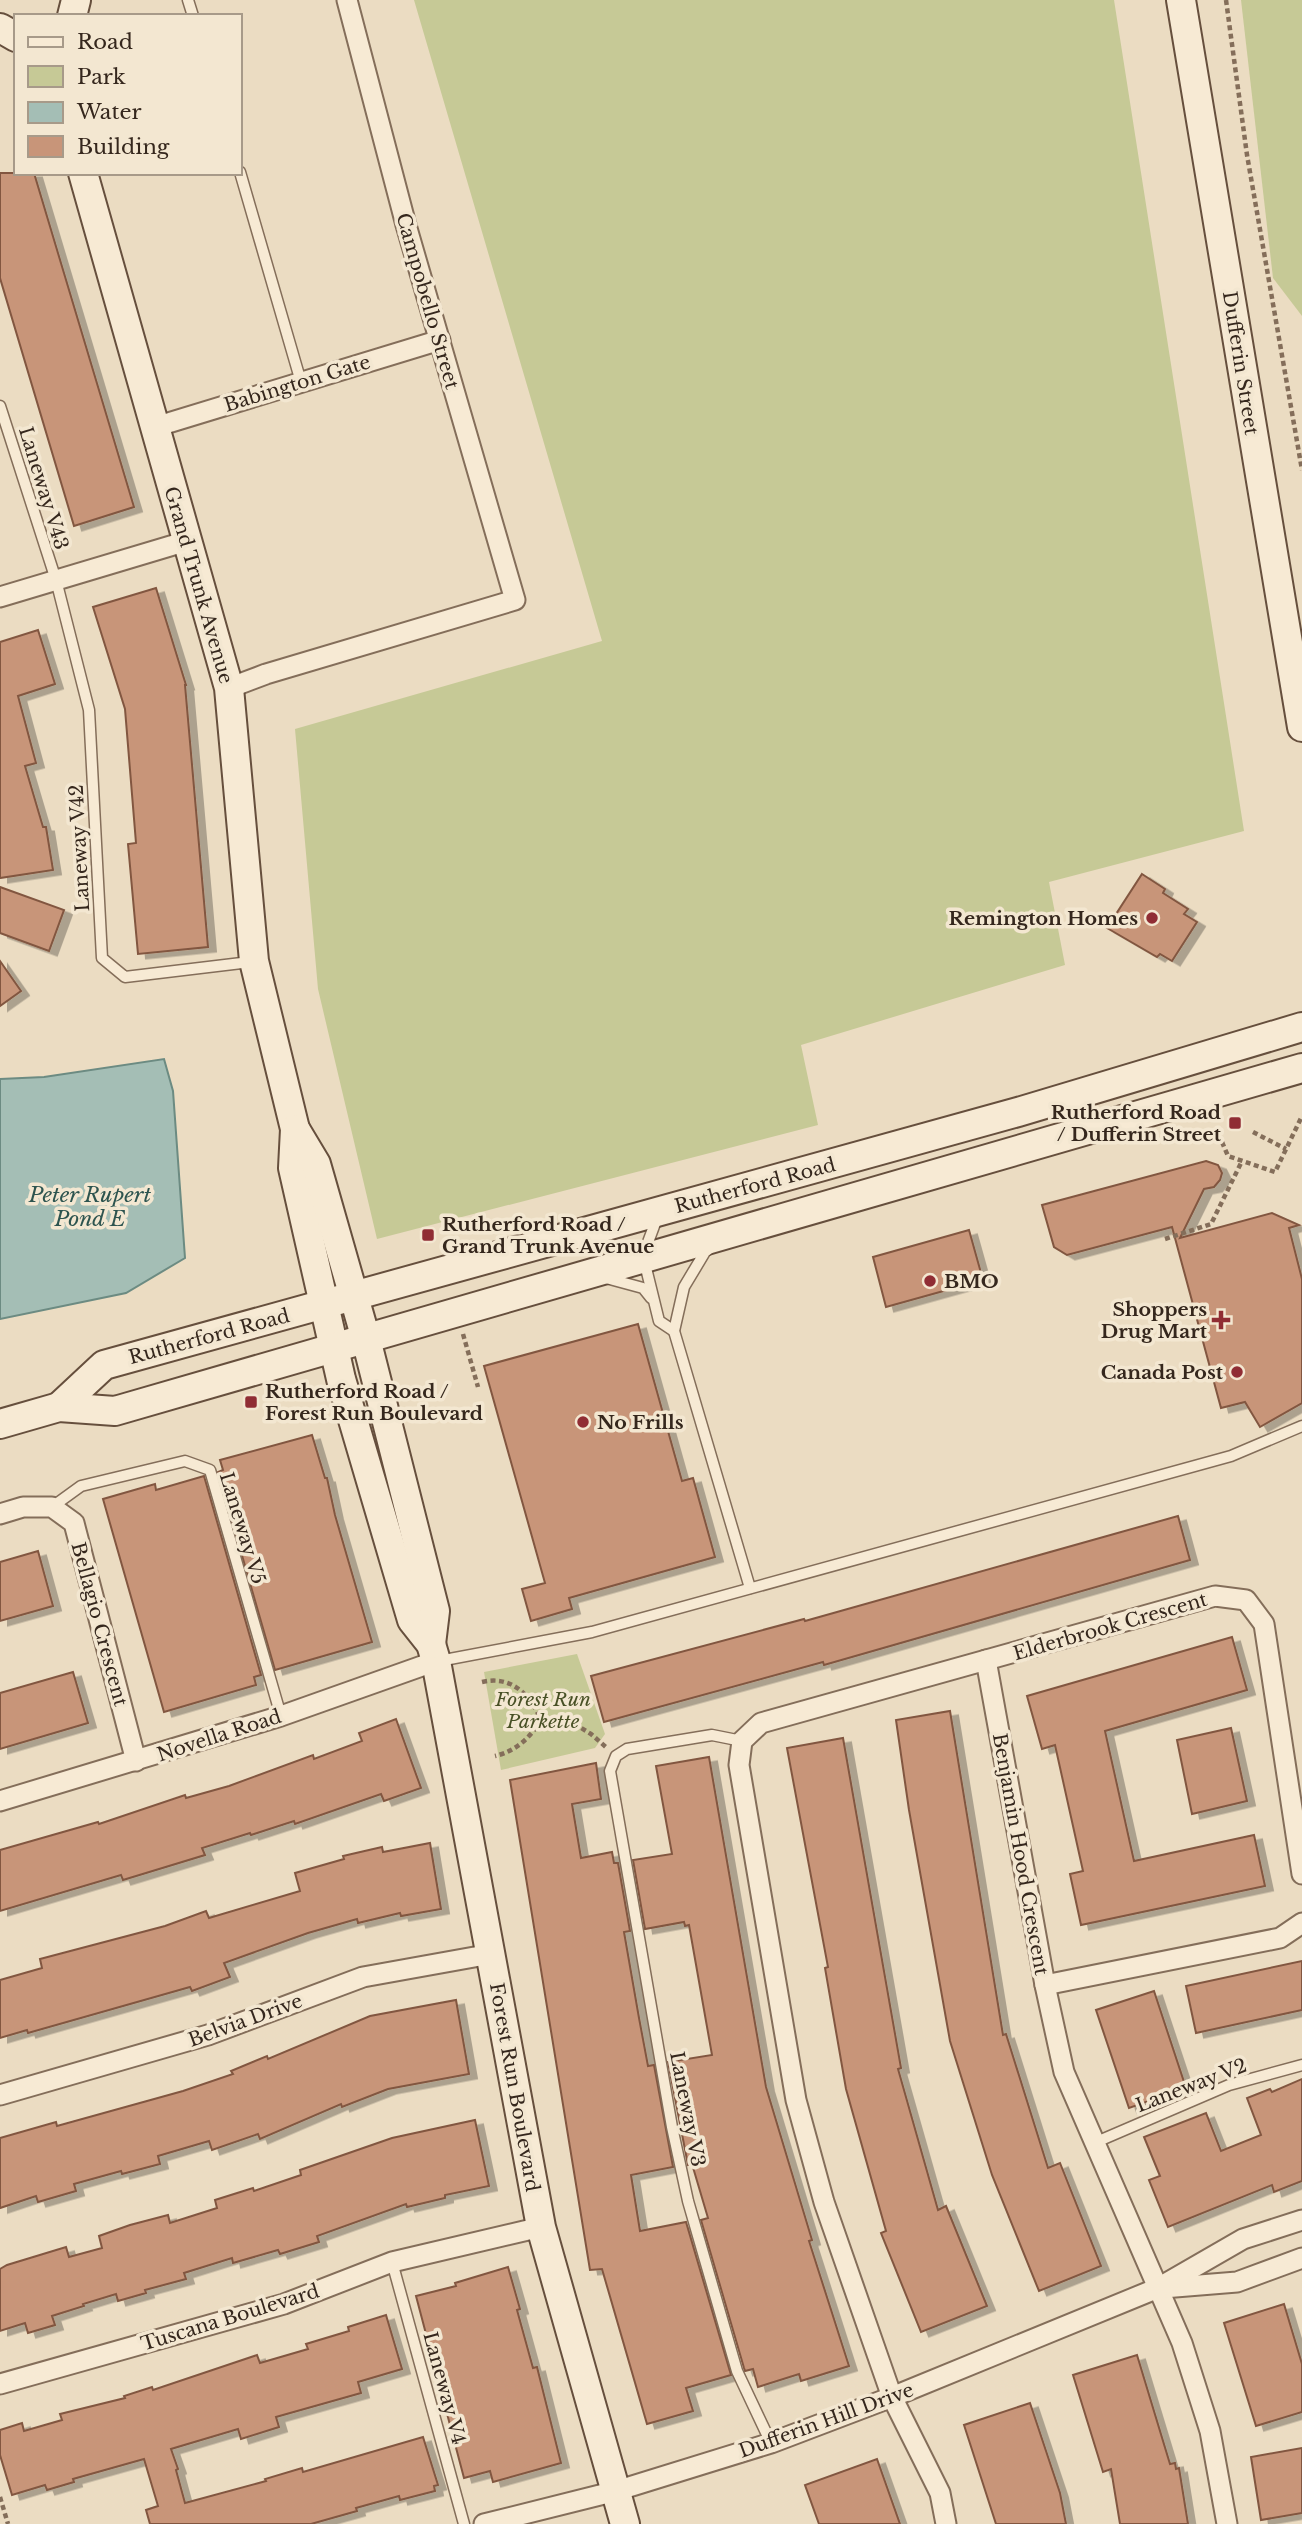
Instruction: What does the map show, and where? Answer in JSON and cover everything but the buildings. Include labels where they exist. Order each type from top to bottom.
[{"type":"main road","name":"Dufferin Street","points":[[1181,0],[1302,727]]},
{"type":"main road","name":"Grand Trunk Avenue","points":[[84,175],[229,688],[254,961],[295,1129],[293,1168],[334,1349]]},
{"type":"main road","name":"Rutherford Road","points":[[59,1407],[104,1365],[1018,1112],[1302,1027]]},
{"type":"main road","name":"Rutherford Road","points":[[0,1424],[59,1407],[115,1411],[1302,1068]]},
{"type":"main road","name":"Grand Trunk Avenue","points":[[295,1129],[316,1164],[366,1339]]},
{"type":"main road","name":"Forest Run Boulevard","points":[[366,1339],[436,1611],[434,1652],[541,2227],[625,2524]]},
{"type":"main road","name":"Forest Run Boulevard","points":[[334,1349],[412,1620],[434,1652]]},
{"type":"street","name":"Campobello Street","points":[[229,688],[266,674],[515,600],[406,225],[347,0]]},
{"type":"street","name":"Babington Gate","points":[[155,427],[440,340]]},
{"type":"street","points":[[0,597],[187,541]]},
{"type":"street","points":[[0,1514],[23,1507],[52,1507]]},
{"type":"street","name":"Bellagio Crescent","points":[[52,1507],[74,1524],[136,1761]]},
{"type":"street","name":"Elderbrook Crescent","points":[[986,1660],[1215,1596],[1246,1600],[1264,1624],[1302,1874]]},
{"type":"street","name":"Novella Road","points":[[0,1801],[281,1716],[434,1652]]},
{"type":"street","points":[[946,2524],[940,2493],[892,2397],[824,2202],[796,2100],[739,1765],[742,1741],[761,1723],[986,1660]]},
{"type":"street","name":"Benjamin Hood Crescent","points":[[986,1660],[1045,1985],[1064,2072],[1182,2343],[1210,2431],[1227,2524]]},
{"type":"street","points":[[1045,1985],[1280,1938],[1302,1923]]},
{"type":"street","name":"Belvia Drive","points":[[0,2095],[208,2035],[363,1977],[491,1954]]},
{"type":"street","name":"Dufferin Hill Drive","points":[[484,2524],[616,2491],[771,2443],[892,2397],[1158,2288],[1243,2239],[1302,2220]]},
{"type":"street","name":"Tuscana Boulevard","points":[[0,2384],[284,2304],[392,2262],[541,2227]]},
{"type":"street","name":"Dufferin Hill Drive","points":[[1158,2288],[1237,2283],[1302,2258]]},
{"type":"lane","points":[[241,175],[301,382]]},
{"type":"lane","name":"Laneway V43","points":[[0,406],[56,580]]},
{"type":"lane","name":"Laneway V42","points":[[56,580],[89,710],[102,958],[125,977],[254,961]]},
{"type":"lane","points":[[659,1212],[644,1260],[659,1321],[674,1331]]},
{"type":"lane","points":[[724,1237],[705,1252],[684,1287],[674,1331],[750,1588]]},
{"type":"lane","points":[[592,1275],[643,1287],[654,1301]]},
{"type":"lane","points":[[434,1652],[592,1632],[1231,1456],[1302,1426]]},
{"type":"lane","name":"Laneway V5","points":[[52,1507],[81,1486],[185,1461],[210,1470],[281,1716]]},
{"type":"lane","points":[[615,1756],[627,1749],[712,1735],[742,1741]]},
{"type":"lane","name":"Laneway V3","points":[[615,1756],[610,1771],[688,2201],[737,2371],[771,2443]]},
{"type":"lane","name":"Laneway V2","points":[[1094,2143],[1229,2085],[1302,2065]]},
{"type":"lane","name":"Laneway V4","points":[[392,2262],[464,2524]]},
{"type":"path","points":[[1226,0],[1247,155],[1302,470]]},
{"type":"path","points":[[1222,1142],[1228,1156],[1275,1172],[1302,1116]]},
{"type":"path","points":[[1252,1132],[1286,1149]]},
{"type":"path","points":[[1165,1238],[1211,1224],[1242,1161]]},
{"type":"path","points":[[458,1313],[478,1387]]},
{"type":"path","points":[[482,1682],[490,1680],[516,1687],[529,1696],[541,1720]]},
{"type":"path","points":[[541,1720],[570,1721],[591,1734],[615,1756]]},
{"type":"path","points":[[495,1756],[507,1753],[531,1736],[541,1720]]},
{"type":"path","points":[[0,2497],[8,2524]]},
{"type":"green space","points":[[414,0],[1114,0],[1244,831],[1049,882],[1065,965],[801,1045],[818,1125],[377,1239],[318,989],[295,729],[602,641]]},
{"type":"green space","points":[[1241,0],[1302,0],[1302,316],[1273,278]]},
{"type":"green space","name":"Forest Run Parkette","points":[[577,1654],[605,1734],[595,1748],[501,1770],[484,1672]]},
{"type":"water","name":"Peter Rupert Pond E","points":[[164,1059],[173,1091],[185,1258],[126,1293],[0,1319],[0,1079],[44,1077]]},
{"type":"place","name":"Remington Homes","points":[[1152,918]]},
{"type":"place","name":"Rutherford Road / Dufferin Street","points":[[1235,1123]]},
{"type":"place","name":"Rutherford Road / Grand Trunk Avenue","points":[[428,1235]]},
{"type":"place","name":"BMO","points":[[930,1281]]},
{"type":"place","name":"Shoppers Drug Mart","points":[[1221,1320]]},
{"type":"place","name":"Canada Post","points":[[1237,1372]]},
{"type":"place","name":"Rutherford Road / Forest Run Boulevard","points":[[251,1402]]},
{"type":"place","name":"No Frills","points":[[583,1422]]}]
